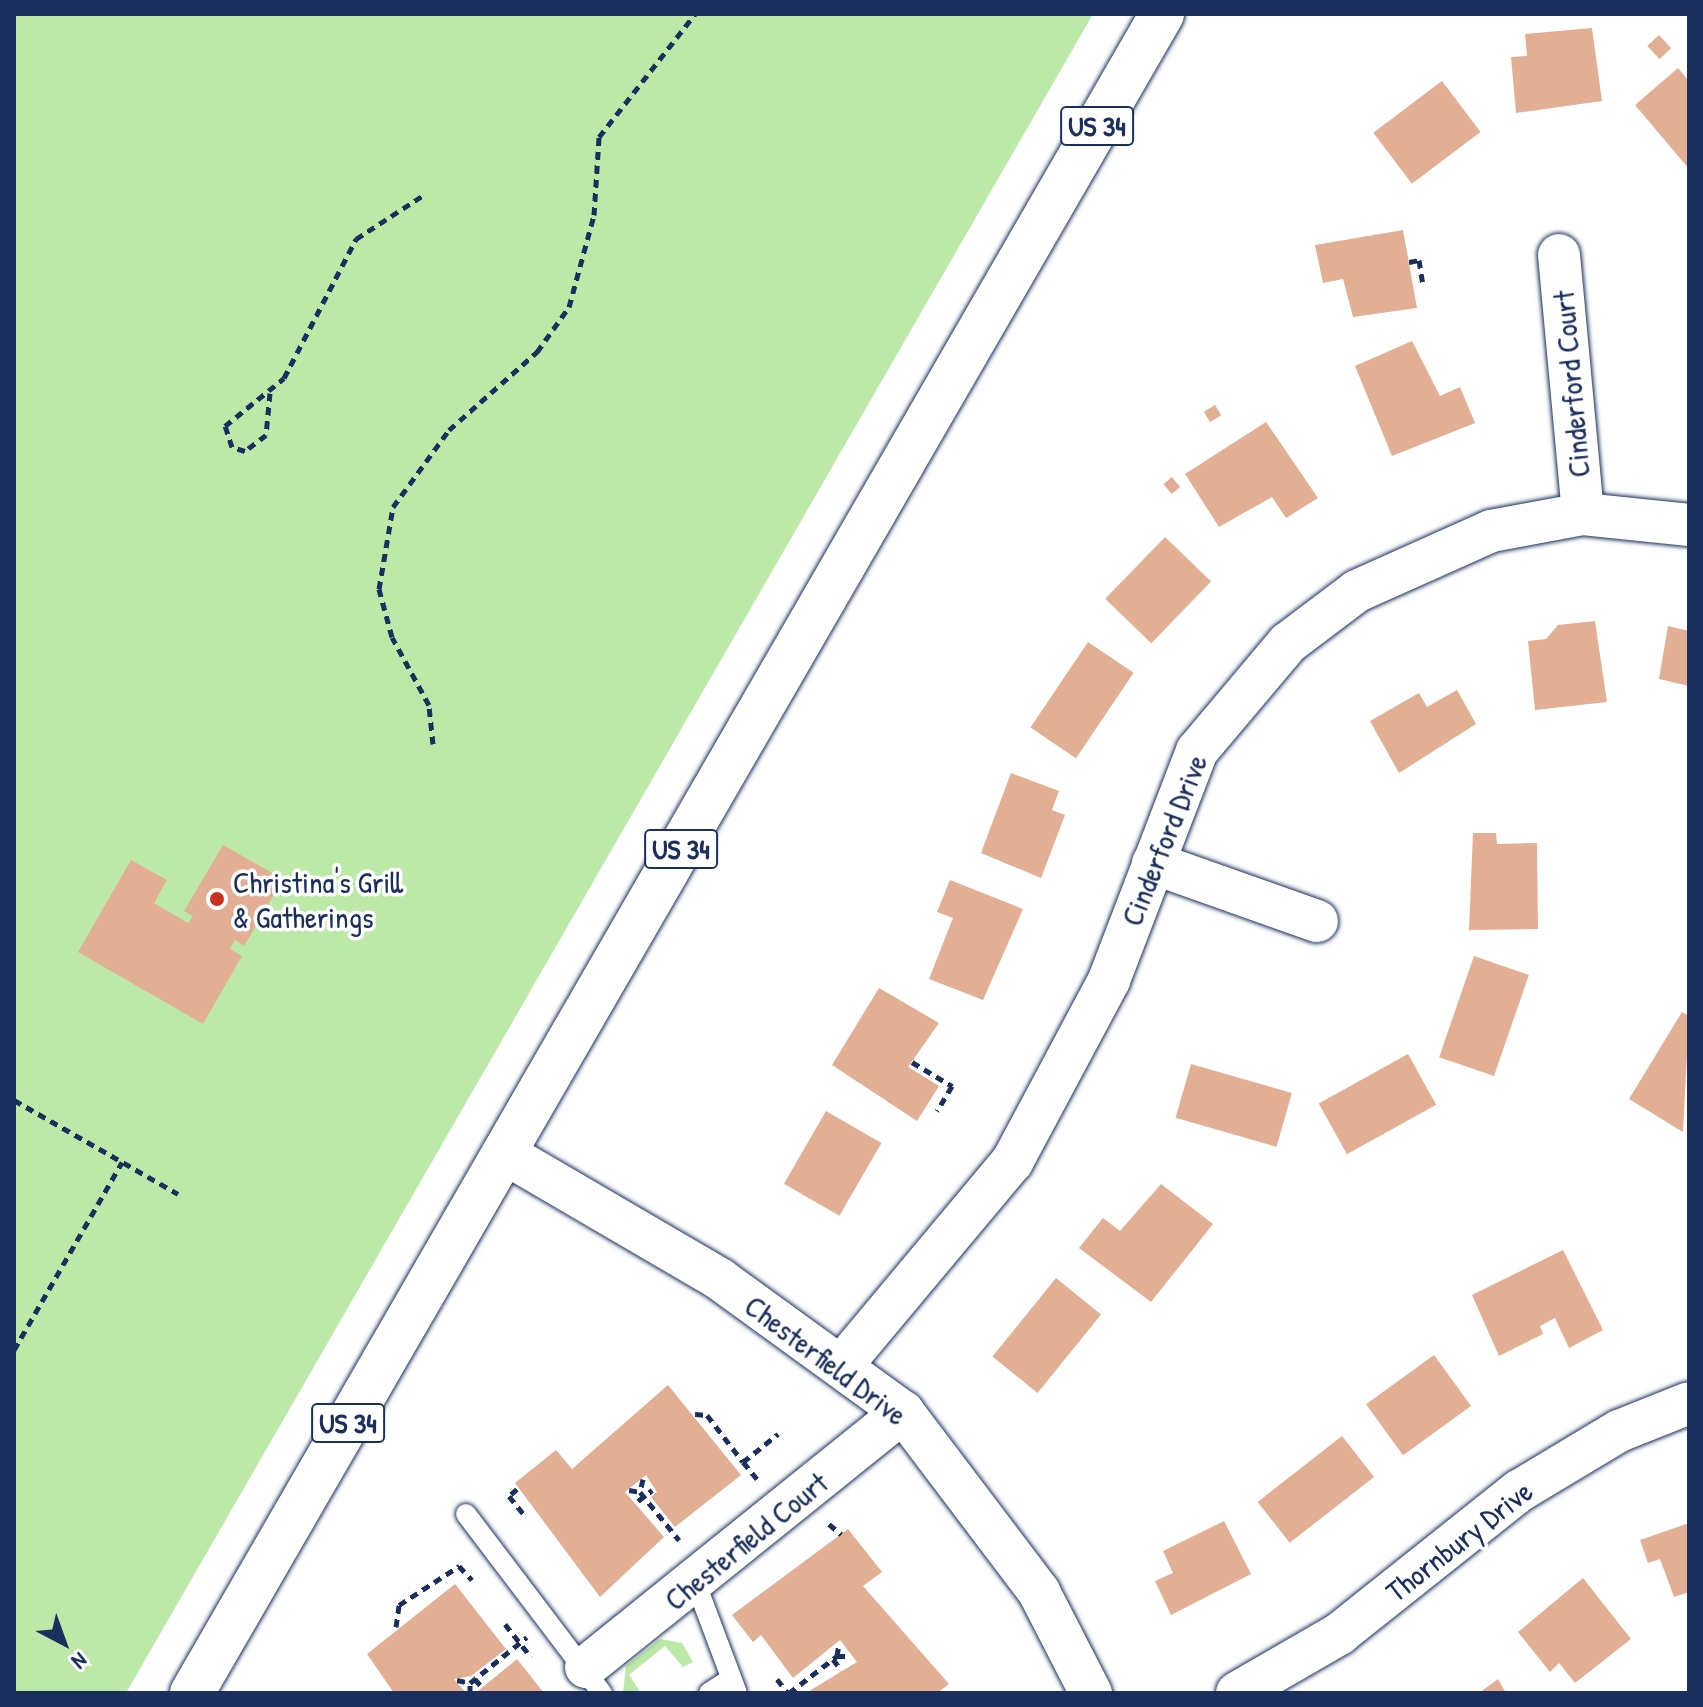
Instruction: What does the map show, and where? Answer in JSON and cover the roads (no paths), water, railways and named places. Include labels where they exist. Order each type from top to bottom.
[{"type":"main road","name":"US 34","points":[[192,1693],[1162,14]]},
{"type":"street","name":"Cinderford Court","points":[[1559,255],[1583,514]]},
{"type":"street","name":"Cinderford Drive","points":[[842,1365],[1012,1162],[1109,980],[1197,751],[1288,643],[1357,591],[1443,547],[1583,514],[1689,525]]},
{"type":"street","points":[[1153,863],[1317,921]]},
{"type":"street","name":"Chesterfield Drive","points":[[504,1153],[721,1280],[903,1412],[1039,1592],[1091,1693]]},
{"type":"street","name":"Thornbury Drive","points":[[1237,1693],[1339,1634],[1519,1491],[1619,1431],[1689,1403]]},
{"type":"street","name":"Chesterfield Court","points":[[594,1680],[690,1566],[903,1412]]},
{"type":"lane","points":[[466,1514],[594,1680]]},
{"type":"lane","points":[[690,1566],[733,1687],[709,1693]]},
{"type":"place","name":"Christina's Grill & Gatherings","points":[[217,899]]}]
